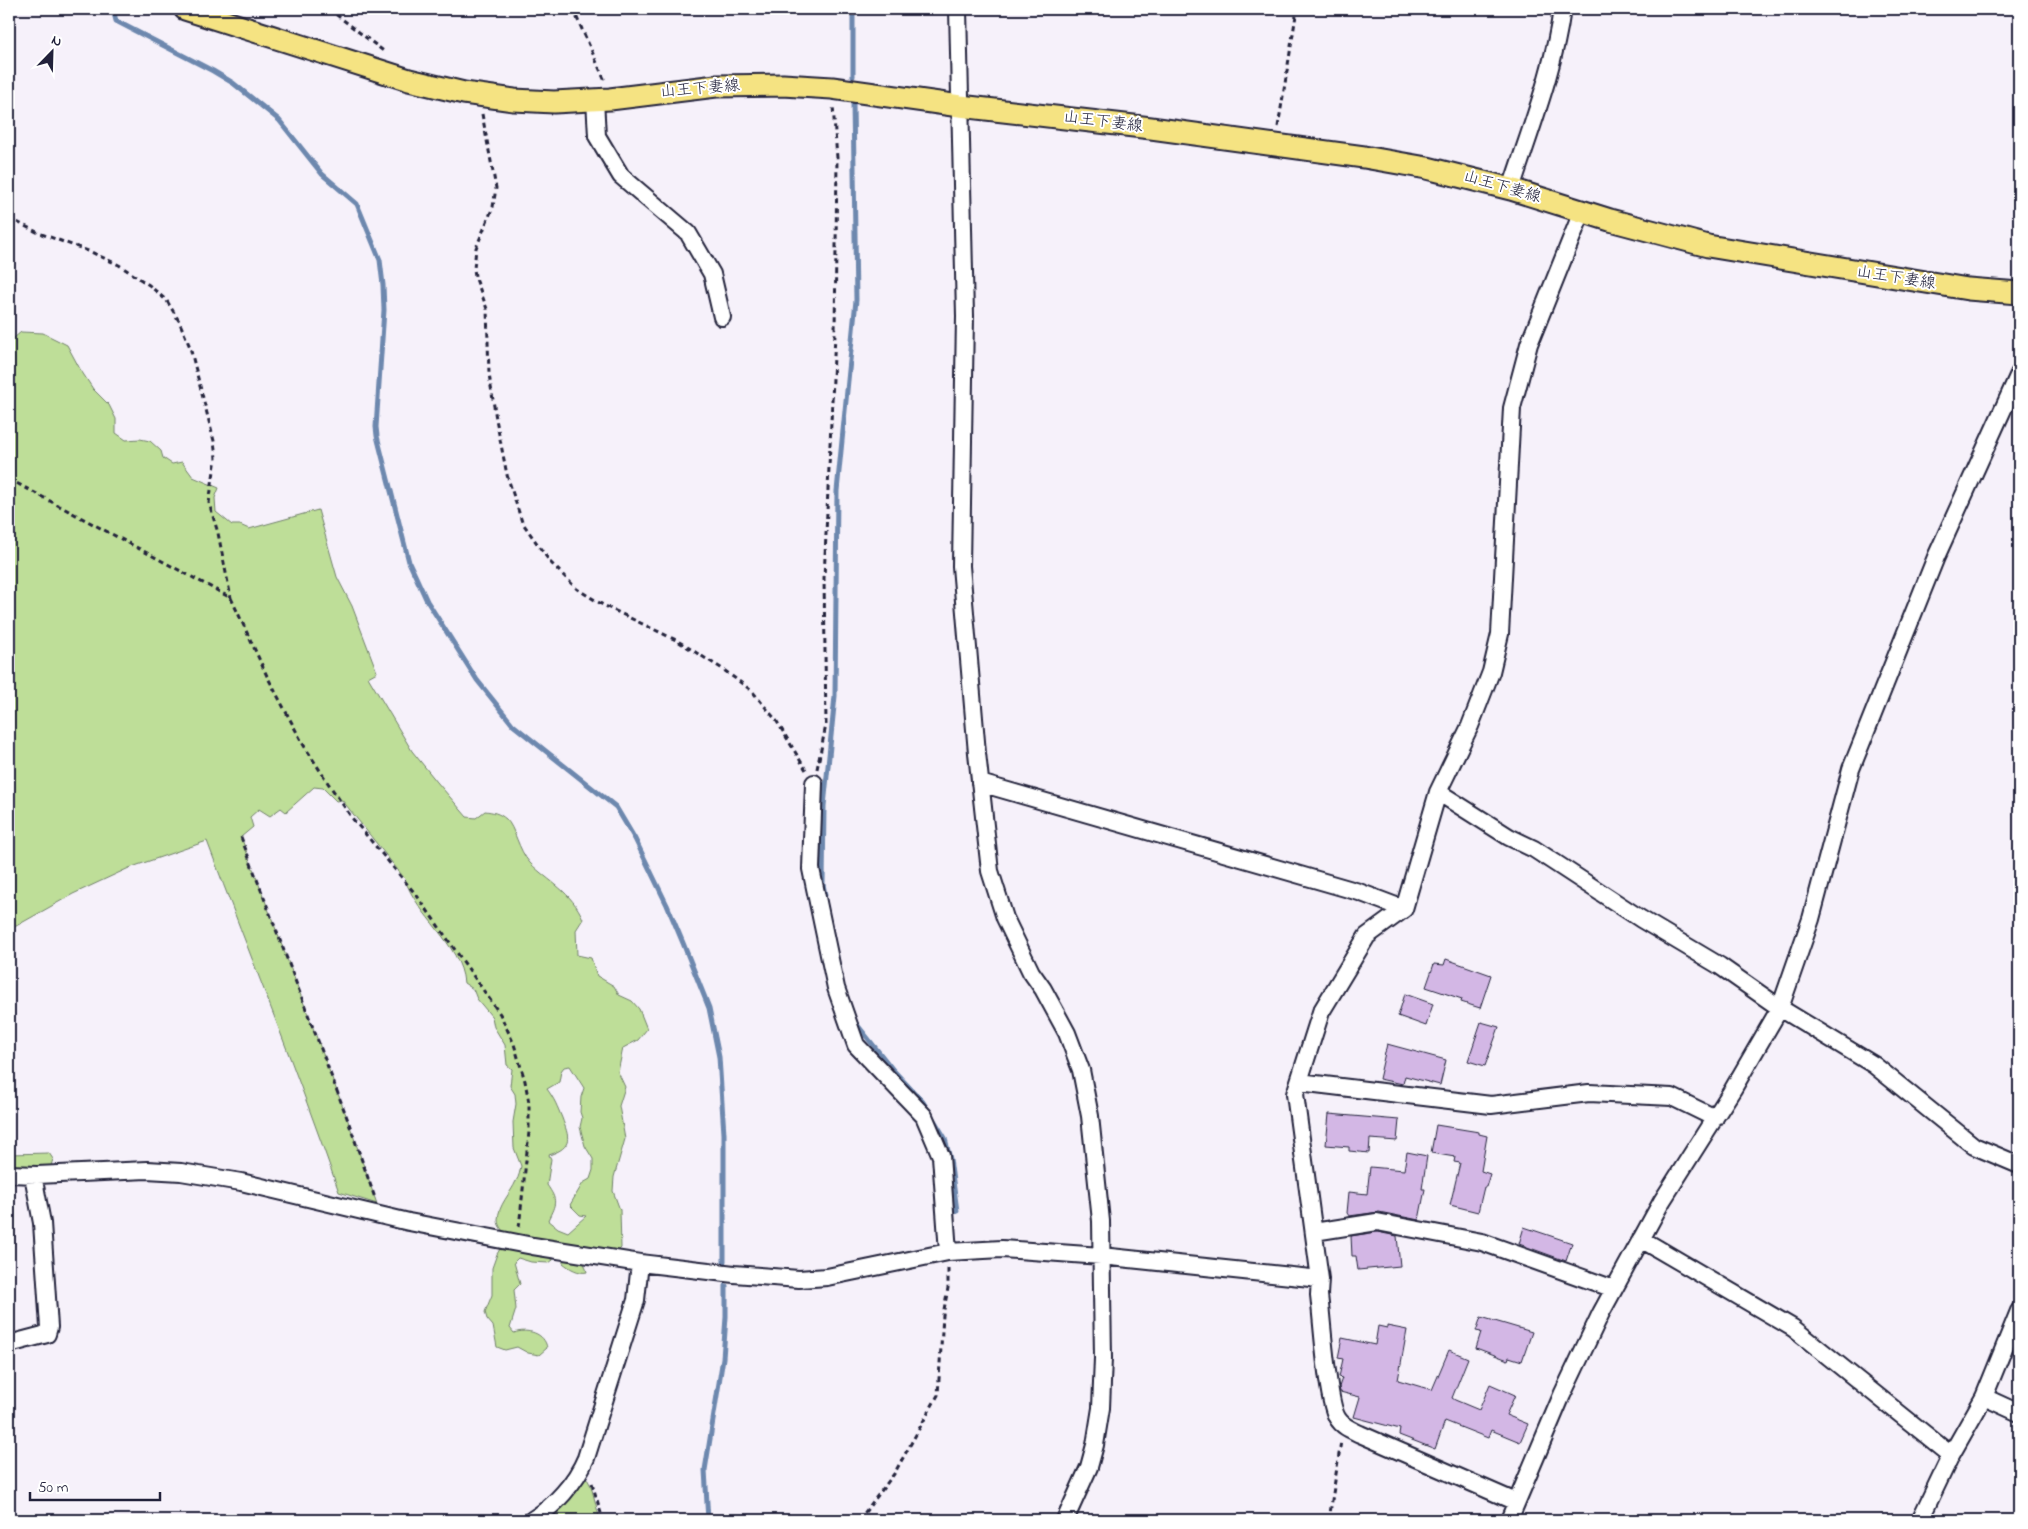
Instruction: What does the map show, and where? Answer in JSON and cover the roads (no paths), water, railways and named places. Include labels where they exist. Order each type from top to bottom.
[{"type":"main road","name":"山王下妻線","points":[[184,9],[440,89],[478,95],[514,100],[554,102],[603,100],[678,89],[743,84],[783,85],[832,88],[960,106],[1152,128],[1364,157],[1427,168],[1511,189],[1660,235],[1746,254],[1968,288],[2019,293]]},
{"type":"street","points":[[958,9],[965,316],[965,437],[961,566],[980,782],[990,871],[1005,918],[1032,972],[1067,1033],[1081,1070],[1090,1116],[1101,1221],[1101,1408],[1089,1467],[1065,1520]]},
{"type":"street","points":[[1511,189],[1550,66],[1562,9]]},
{"type":"street","points":[[603,100],[597,136],[621,176],[688,233],[712,274],[722,317]]},
{"type":"street","points":[[1516,1502],[1343,1426],[1336,1417],[1331,1398],[1319,1295],[1320,1279],[1295,1094],[1321,1012],[1367,936],[1404,909],[1438,792],[1470,726],[1491,672],[1500,634],[1512,408],[1529,344],[1582,212]]},
{"type":"street","points":[[1509,1520],[1562,1395],[1614,1289],[1662,1201],[1715,1118],[1780,1008],[1812,919],[1851,769],[1936,557],[2019,374]]},
{"type":"street","points":[[980,782],[1120,825],[1153,832],[1340,887],[1404,909]]},
{"type":"street","points":[[814,783],[811,869],[836,988],[856,1045],[924,1116],[938,1148],[941,1156],[948,1252]]},
{"type":"street","points":[[1438,792],[1509,837],[1534,849],[1642,919],[1720,966],[1780,1008],[1874,1065],[1974,1146],[2019,1167]]},
{"type":"street","points":[[1299,1082],[1491,1106],[1589,1093],[1672,1097],[1715,1118]]},
{"type":"street","points":[[9,1174],[33,1175],[120,1171],[181,1172],[241,1182],[381,1215],[518,1243],[640,1263],[734,1274],[799,1279],[827,1277],[948,1252],[1002,1249],[1101,1256],[1320,1279]]},
{"type":"street","points":[[9,1344],[47,1334],[49,1326],[42,1223],[33,1175]]},
{"type":"street","points":[[1314,1232],[1377,1222],[1482,1242],[1614,1289]]},
{"type":"street","points":[[1641,1238],[1793,1328],[1951,1455]]},
{"type":"street","points":[[532,1520],[560,1496],[584,1464],[636,1300],[640,1263]]},
{"type":"street","points":[[1920,1520],[1951,1455],[1984,1397],[2019,1311]]},
{"type":"street","points":[[1984,1397],[2019,1413]]},
{"type":"waterway","points":[[113,9],[116,21],[233,83],[279,120],[322,174],[357,204],[380,260],[384,310],[376,427],[409,562],[427,601],[477,680],[513,725],[616,807],[635,839],[667,905],[709,1008],[719,1057],[724,1134],[724,1261]]},
{"type":"waterway","points":[[853,9],[853,76]]},
{"type":"waterway","points":[[825,895],[823,884],[824,806],[835,696],[837,491],[856,300],[853,103]]},
{"type":"waterway","points":[[855,1022],[893,1070],[923,1102],[945,1138],[950,1159],[957,1211]]},
{"type":"waterway","points":[[708,1520],[705,1470],[723,1358],[726,1286]]}]
